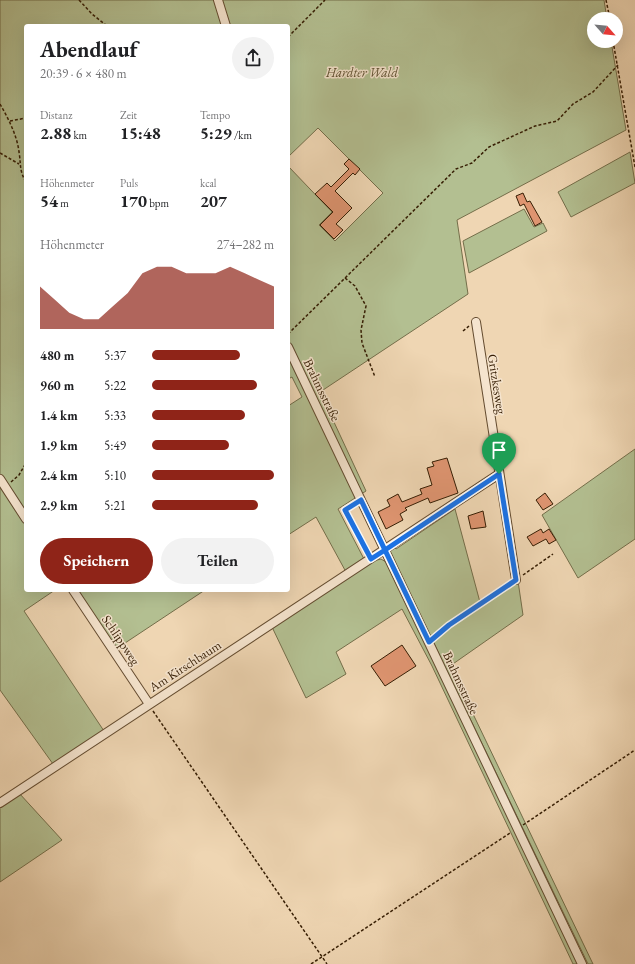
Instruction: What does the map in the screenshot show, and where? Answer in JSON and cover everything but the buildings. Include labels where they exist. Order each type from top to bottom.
[{"type":"street","points":[[218,0],[225,24]]},
{"type":"street","name":"Gritzkesweg","points":[[476,322],[516,580]]},
{"type":"street","name":"Brahmsstraße","points":[[290,351],[582,964]]},
{"type":"street","points":[[385,550],[499,474]]},
{"type":"street","points":[[0,479],[24,516]]},
{"type":"street","name":"Am Kirschbaum","points":[[0,803],[385,550]]},
{"type":"street","name":"Schlippweg","points":[[74,592],[149,704]]},
{"type":"lane","points":[[361,500],[345,510],[371,559]]},
{"type":"path","points":[[79,0],[92,14],[104,24]]},
{"type":"path","points":[[290,35],[325,0]]},
{"type":"path","points":[[606,0],[609,12]]},
{"type":"path","points":[[614,48],[635,167]]},
{"type":"path","points":[[290,332],[456,169],[472,164],[489,147],[535,126],[557,121],[573,104],[593,92],[618,65]]},
{"type":"path","points":[[0,104],[10,121],[19,152],[21,175],[24,179]]},
{"type":"path","points":[[10,121],[24,118]]},
{"type":"path","points":[[0,153],[19,164]]},
{"type":"path","points":[[344,278],[355,286],[366,306],[361,330],[362,343],[375,377]]},
{"type":"path","points":[[5,486],[19,475],[24,466]]},
{"type":"path","points":[[429,642],[449,625],[553,554]]},
{"type":"path","points":[[149,704],[327,964]]},
{"type":"path","points":[[310,964],[635,750]]},
{"type":"green space","name":"Hardter Wald","points":[[0,0],[604,0],[606,12],[587,12],[587,48],[612,48],[626,130],[457,220],[468,294],[320,392],[366,491],[338,509],[364,559],[346,572],[316,517],[290,534],[290,405],[302,397],[292,377],[290,378],[290,168],[332,212],[319,225],[335,241],[383,193],[318,128],[290,155],[290,24],[24,24],[24,592],[52,592],[24,611],[104,731],[53,764],[0,690]]},
{"type":"green space","points":[[630,152],[635,183],[571,217],[558,192]]},
{"type":"green space","points":[[524,209],[534,227],[543,223],[547,231],[469,273],[463,241]]},
{"type":"green space","points":[[635,449],[635,539],[578,578],[542,515]]},
{"type":"green space","points":[[455,509],[481,606],[518,581],[523,615],[450,666],[593,964],[588,964],[390,552],[394,547],[396,549]]},
{"type":"green space","points":[[381,559],[386,562],[579,964],[573,964],[432,666],[402,609],[336,652],[346,674],[306,698],[272,627],[373,561]]},
{"type":"green space","points":[[78,592],[202,592],[116,649]]},
{"type":"green space","points":[[19,793],[62,840],[0,882],[0,806]]},
{"type":"route","points":[[499,474],[385,550],[371,559],[345,510],[361,500],[385,550],[429,642],[449,625],[516,580],[499,474]]}]
